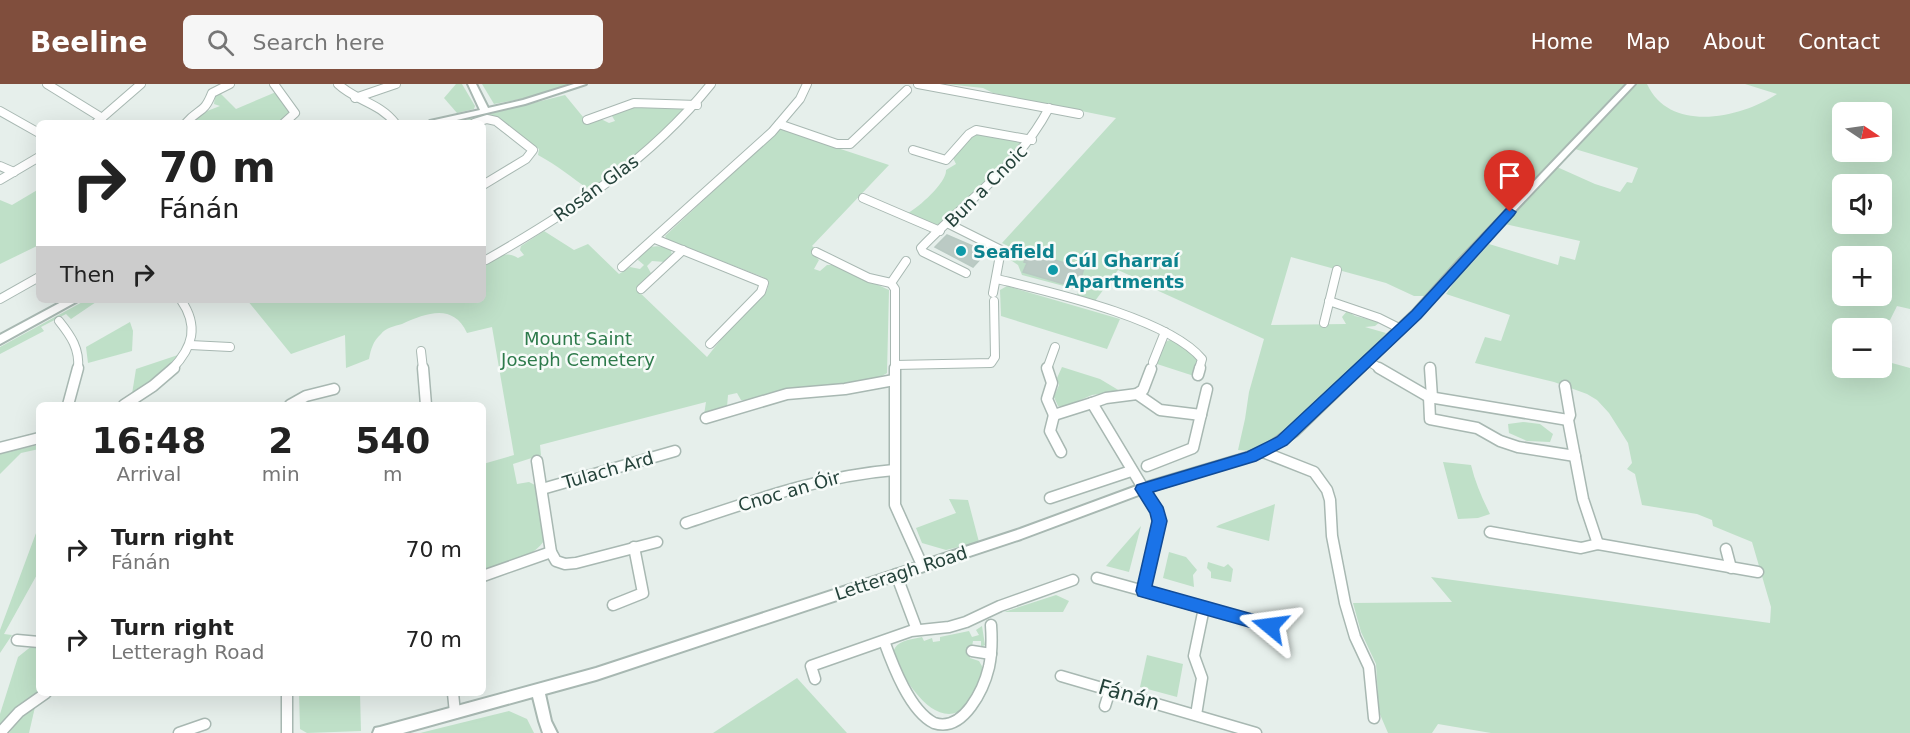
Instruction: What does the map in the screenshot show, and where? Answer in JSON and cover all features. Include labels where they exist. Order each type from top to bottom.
[{"type":"street","points":[[47,84],[98,120]]},
{"type":"street","points":[[100,120],[141,84]]},
{"type":"street","points":[[189,120],[207,107],[212,93],[230,84]]},
{"type":"street","points":[[274,84],[295,113],[289,120]]},
{"type":"street","points":[[338,84],[355,98],[385,110],[392,120]]},
{"type":"street","points":[[355,98],[396,84]]},
{"type":"street","points":[[472,84],[485,111]]},
{"type":"street","points":[[446,120],[542,98],[582,84]]},
{"type":"street","name":"Rosán Glas","points":[[486,260],[581,201],[649,148],[697,105],[711,84]]},
{"type":"street","points":[[622,267],[779,124],[800,99],[807,84]]},
{"type":"street","points":[[918,84],[1079,114]]},
{"type":"street","name":"Letteragh Road","points":[[380,733],[400,731],[455,713],[538,692],[1021,534],[1142,489],[1263,452],[1293,432],[1401,329],[1631,84]]},
{"type":"street","points":[[779,124],[837,144],[850,144],[907,90]]},
{"type":"street","points":[[587,120],[634,103],[697,105]]},
{"type":"street","name":"Bun a Cnoic","points":[[966,273],[921,249],[994,181],[1032,140],[1049,108]]},
{"type":"street","points":[[0,111],[36,131]]},
{"type":"street","points":[[484,120],[496,121],[533,150],[526,159],[486,183]]},
{"type":"street","name":"Bun a Cnoic","points":[[913,150],[946,160],[969,134],[976,130],[1032,140]]},
{"type":"street","points":[[0,180],[36,159]]},
{"type":"street","points":[[0,166],[14,172]]},
{"type":"street","name":"Bun a Cnoic","points":[[863,198],[940,231]]},
{"type":"street","points":[[895,365],[991,363],[995,357],[994,297],[1001,257],[999,247],[949,224]]},
{"type":"street","points":[[655,239],[764,283],[761,292],[710,344]]},
{"type":"street","points":[[641,290],[683,250]]},
{"type":"street","points":[[816,252],[869,278],[891,283],[895,289],[895,505],[922,565]]},
{"type":"street","points":[[630,261],[641,266]]},
{"type":"street","points":[[891,283],[906,261]]},
{"type":"street","points":[[652,264],[663,269]]},
{"type":"street","points":[[1324,323],[1337,270]]},
{"type":"street","points":[[0,299],[36,279]]},
{"type":"street","points":[[997,279],[1114,312],[1165,332],[1200,352],[1202,359],[1198,375]]},
{"type":"street","points":[[1329,302],[1379,318],[1401,329]]},
{"type":"street","points":[[0,340],[67,303]]},
{"type":"street","points":[[128,402],[168,374],[190,345],[193,326],[182,303]]},
{"type":"street","points":[[60,321],[74,339],[80,356],[79,369],[69,402]]},
{"type":"street","points":[[1054,415],[1106,398],[1137,394],[1143,390],[1165,332]]},
{"type":"street","points":[[190,345],[230,347]]},
{"type":"street","points":[[1055,347],[1047,367],[1052,383],[1047,399],[1054,415],[1050,431],[1061,452]]},
{"type":"street","points":[[421,351],[426,402]]},
{"type":"street","points":[[1368,361],[1431,397],[1568,420]]},
{"type":"street","points":[[1430,367],[1430,418],[1477,428],[1500,441],[1518,447],[1575,456]]},
{"type":"street","points":[[706,418],[787,394],[845,389],[894,380]]},
{"type":"street","points":[[1565,386],[1570,415],[1568,420],[1583,499],[1598,544]]},
{"type":"street","points":[[295,402],[306,396],[334,389]]},
{"type":"street","points":[[1147,466],[1190,451],[1196,442],[1207,389]]},
{"type":"street","points":[[1137,394],[1160,410],[1201,415]]},
{"type":"street","points":[[1092,403],[1157,511],[1159,521],[1143,591]]},
{"type":"street","points":[[0,448],[36,439]]},
{"type":"street","name":"Tulach Ard","points":[[542,489],[675,451]]},
{"type":"street","points":[[1263,452],[1314,472],[1327,490],[1330,500],[1332,536],[1345,603],[1355,637],[1369,667],[1374,718]]},
{"type":"street","name":"Tulach Ard","points":[[537,461],[551,552]]},
{"type":"street","name":"Cnoc an Óir","points":[[686,523],[802,483],[844,474],[894,470]]},
{"type":"street","points":[[1050,498],[1131,471]]},
{"type":"street","points":[[1490,532],[1581,548],[1598,544],[1758,572]]},
{"type":"street","points":[[486,575],[551,552],[556,561],[568,564],[657,542]]},
{"type":"street","points":[[613,605],[643,593],[634,547]]},
{"type":"street","points":[[1726,549],[1731,568]]},
{"type":"street","points":[[896,574],[917,630]]},
{"type":"street","points":[[1096,578],[1281,628]]},
{"type":"street","points":[[815,679],[811,666],[917,630],[949,627],[966,622],[1000,606],[1073,580]]},
{"type":"street","points":[[1196,714],[1202,678],[1194,656],[1204,608]]},
{"type":"street","points":[[884,641],[904,690],[934,729],[950,726],[962,720],[984,684],[991,654],[991,625]]},
{"type":"street","points":[[17,640],[36,642]]},
{"type":"street","points":[[972,651],[991,654]]},
{"type":"street","name":"Fánán","points":[[1062,676],[1256,733]]},
{"type":"street","points":[[1106,706],[1110,690]]},
{"type":"street","points":[[538,692],[550,733]]},
{"type":"street","points":[[0,733],[19,712],[42,696]]},
{"type":"street","points":[[287,696],[287,733]]},
{"type":"street","points":[[453,696],[455,713]]},
{"type":"street","points":[[179,733],[206,724]]},
{"type":"green space","points":[[456,84],[462,84],[475,106],[474,109],[457,113],[444,98]]},
{"type":"green space","points":[[482,84],[570,84],[526,98],[494,104]]},
{"type":"green space","points":[[946,84],[1627,84],[1444,275],[1428,296],[1414,296],[1386,283],[1291,257],[1271,325],[1346,324],[1342,317],[1347,311],[1355,316],[1380,322],[1375,326],[1365,327],[1386,333],[1360,363],[1307,415],[1271,442],[1250,451],[1238,450],[1249,392],[1264,339],[1141,283],[1142,281],[1118,270],[1095,301],[1077,295],[1079,290],[1022,275],[1018,265],[1006,257],[1008,246],[1002,243],[1116,118],[993,93],[983,88]]},
{"type":"green space","points":[[1637,84],[1647,84],[1658,100],[1672,110],[1707,117],[1745,110],[1777,94],[1745,84],[1910,84],[1910,309],[1897,306],[1891,318],[1832,318],[1832,378],[1892,378],[1892,363],[1910,368],[1910,733],[1491,733],[1438,724],[1432,733],[1388,733],[1379,712],[1376,664],[1361,632],[1353,603],[1452,602],[1431,577],[1770,623],[1771,607],[1752,542],[1713,526],[1712,520],[1697,514],[1642,505],[1635,474],[1627,469],[1632,463],[1628,443],[1609,413],[1597,400],[1554,382],[1475,363],[1485,337],[1501,341],[1510,315],[1446,294],[1466,265],[1471,264],[1489,244],[1558,265],[1560,256],[1575,260],[1580,241],[1505,224],[1557,167],[1620,192],[1627,182],[1632,183],[1638,168],[1575,149]]},
{"type":"green space","points":[[219,92],[236,109],[276,92],[290,114],[281,120],[194,120],[202,113],[220,106],[214,104],[215,96]]},
{"type":"green space","points":[[565,95],[588,123],[601,119],[609,123],[615,121],[612,116],[628,107],[686,108],[672,125],[590,190],[538,155],[539,149],[498,118],[465,120]]},
{"type":"green space","name":"Mount Saint Joseph Cemetery","points":[[780,129],[889,165],[812,246],[815,248],[811,252],[819,260],[814,269],[820,271],[827,265],[835,265],[889,290],[887,373],[878,378],[843,386],[749,401],[741,400],[737,393],[728,395],[727,407],[704,415],[706,402],[540,445],[541,455],[513,464],[517,484],[529,482],[535,485],[544,541],[524,557],[486,569],[486,463],[514,455],[492,327],[467,333],[454,317],[439,313],[430,314],[385,330],[374,342],[369,359],[346,368],[345,335],[291,354],[249,303],[486,303],[486,264],[508,254],[518,258],[524,255],[520,250],[521,246],[544,231],[574,250],[588,244],[619,274],[630,267],[640,269],[644,265],[638,260],[647,248],[661,246],[671,250],[672,256],[665,262],[652,261],[647,266],[652,275],[636,289],[707,357],[730,328],[767,290],[769,283],[763,277],[667,240],[665,236]]},
{"type":"green space","points":[[985,133],[1021,140],[1024,144],[943,225],[931,224],[908,213],[937,187],[946,170],[956,164],[953,158],[975,134]]},
{"type":"green space","points":[[36,191],[36,246],[0,264],[0,200],[12,205]]},
{"type":"green space","points":[[1007,286],[1120,319],[1107,349],[1001,316],[1000,290]]},
{"type":"green space","points":[[81,303],[95,303],[71,319],[66,314],[41,327],[44,331],[0,354],[0,347]]},
{"type":"green space","points":[[130,322],[133,331],[132,351],[88,363],[86,347]]},
{"type":"green space","points":[[1172,339],[1199,358],[1194,376],[1157,364],[1165,342]]},
{"type":"green space","points":[[178,355],[164,371],[132,394],[136,369]]},
{"type":"green space","points":[[1062,367],[1100,379],[1120,391],[1092,395],[1064,407],[1058,406],[1054,397],[1059,385],[1057,378]]},
{"type":"green space","points":[[1523,422],[1540,424],[1553,434],[1550,442],[1527,441],[1509,433],[1508,424]]},
{"type":"green space","points":[[36,446],[36,450],[21,453],[0,474],[0,453]]},
{"type":"green space","points":[[1443,462],[1471,465],[1490,514],[1478,518],[1458,519]]},
{"type":"green space","points":[[949,499],[968,500],[979,542],[946,550],[922,543],[916,528],[956,513]]},
{"type":"green space","points":[[1275,504],[1269,541],[1216,527],[1219,525]]},
{"type":"green space","points":[[1141,526],[1129,572],[1106,566]]},
{"type":"green space","points":[[36,533],[36,576],[4,634],[12,635],[0,653],[0,630]]},
{"type":"green space","points":[[1169,552],[1186,557],[1197,570],[1193,575],[1194,587],[1163,578]]},
{"type":"green space","points":[[1208,562],[1224,567],[1228,564],[1233,569],[1231,582],[1211,578],[1211,572],[1207,568]]},
{"type":"green space","points":[[1056,595],[1069,601],[1063,612],[1004,612]]},
{"type":"green space","points":[[982,626],[985,645],[981,647],[981,641],[973,641],[970,658],[979,661],[983,668],[969,702],[966,707],[955,713],[943,713],[933,709],[922,700],[905,677],[893,655],[896,646],[922,637],[924,641],[932,638],[933,642],[940,641],[940,637],[969,631],[972,637],[979,635],[976,630]]},
{"type":"green space","points":[[36,645],[36,695],[14,711],[0,728],[0,714],[18,657]]},
{"type":"green space","points":[[1147,655],[1183,664],[1177,697],[1140,687]]},
{"type":"green space","points":[[797,678],[847,733],[713,733]]},
{"type":"green space","points":[[299,696],[360,696],[361,731],[307,733],[300,729]]},
{"type":"green space","points":[[35,707],[29,733],[9,733],[20,719]]},
{"type":"green space","points":[[509,711],[527,719],[534,733],[420,733]]},
{"type":"building","name":"Seafield","points":[[947,235],[985,254],[973,267],[935,247]]},
{"type":"building","name":"Cúl Gharraí Apartments","points":[[1028,253],[1084,268],[1078,288],[1023,272]]},
{"type":"place","name":"Seafield","points":[[961,251]]},
{"type":"place","name":"Cúl Gharraí Apartments","points":[[1053,270]]},
{"type":"route","points":[[1270,626],[1143,591],[1159,521],[1157,511],[1142,489],[1251,457],[1282,441],[1429,302],[1445,280],[1510,212]]}]
